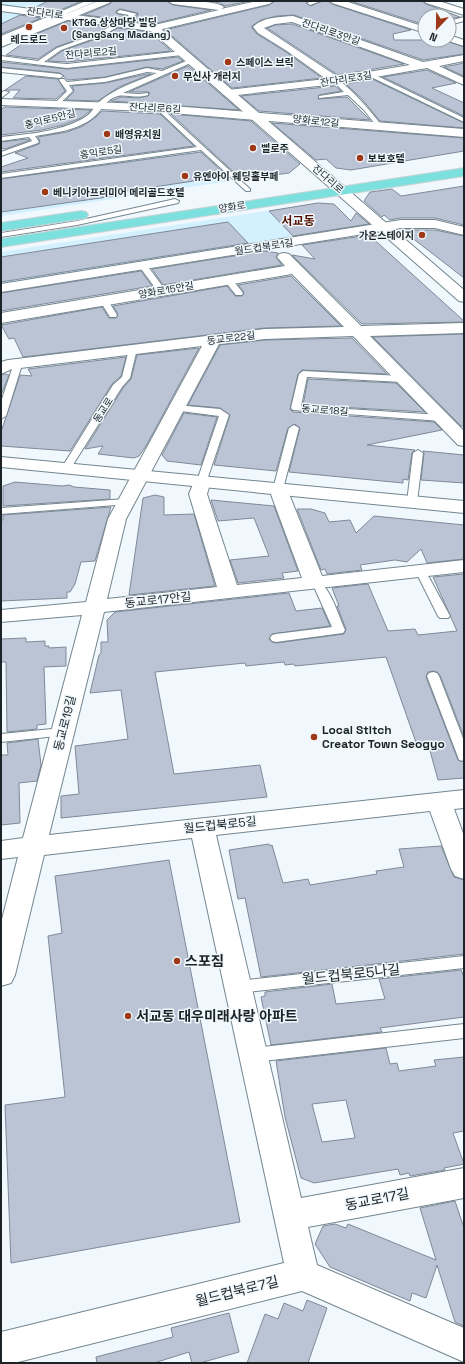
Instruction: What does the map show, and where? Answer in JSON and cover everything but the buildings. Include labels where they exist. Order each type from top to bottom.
[{"type":"main road","name":"양화로","points":[[1,243],[464,172]]},
{"type":"main road","points":[[307,181],[342,176]]},
{"type":"main road","name":"양화로","points":[[234,193],[264,188]]},
{"type":"main road","points":[[1,227],[190,199]]},
{"type":"street","points":[[1,44],[60,15],[82,1]]},
{"type":"street","points":[[1,39],[93,1]]},
{"type":"street","points":[[1,36],[60,15],[106,1]]},
{"type":"street","points":[[172,1],[236,8],[275,21]]},
{"type":"street","points":[[154,28],[269,1]]},
{"type":"street","points":[[335,1],[417,28]]},
{"type":"street","points":[[429,1],[464,12]]},
{"type":"street","name":"잔다리로","points":[[1,8],[154,28],[191,62],[384,227],[464,298]]},
{"type":"street","name":"잔다리로3안길","points":[[336,81],[291,49],[262,32],[258,27],[262,24],[275,21],[293,19],[427,66]]},
{"type":"street","name":"잔다리로3길","points":[[228,94],[336,81],[427,66],[464,58]]},
{"type":"street","points":[[427,66],[464,82]]},
{"type":"street","name":"잔다리로6길","points":[[3,96],[57,104],[166,108],[252,115]]},
{"type":"street","name":"양화로12길","points":[[252,115],[380,128],[464,133]]},
{"type":"street","name":"월드컵북로1길","points":[[1,288],[274,246],[401,224],[435,224],[464,231]]},
{"type":"street","points":[[274,246],[294,269],[464,441]]},
{"type":"street","name":"양화로15안길","points":[[1,318],[294,269]]},
{"type":"street","name":"동교로22길","points":[[3,362],[265,334],[355,330],[464,328]]},
{"type":"street","points":[[139,476],[213,340]]},
{"type":"street","points":[[1,462],[464,507]]},
{"type":"street","name":"동교로19길","points":[[1,975],[117,520],[139,476]]},
{"type":"street","points":[[202,481],[198,494],[229,592]]},
{"type":"street","points":[[278,489],[314,582]]},
{"type":"street","name":"동교로17안길","points":[[1,616],[464,566]]},
{"type":"street","name":"월드컵북로5길","points":[[1,850],[464,799]]},
{"type":"street","points":[[439,802],[464,869]]},
{"type":"street","points":[[202,827],[303,1275],[464,1345]]},
{"type":"street","name":"동교로17길","points":[[290,1216],[464,1183]]},
{"type":"street","name":"월드컵북로7길","points":[[1,1349],[303,1275]]},
{"type":"lane","points":[[310,3],[318,1]]},
{"type":"lane","points":[[40,62],[59,49],[101,34],[114,26],[116,23],[134,14],[120,12]]},
{"type":"lane","name":"잔다리로2길","points":[[1,58],[67,66],[182,53]]},
{"type":"lane","points":[[99,105],[116,94],[191,62]]},
{"type":"lane","points":[[60,76],[67,66]]},
{"type":"lane","points":[[1,70],[60,76]]},
{"type":"lane","points":[[65,84],[105,80],[147,70],[164,73]]},
{"type":"lane","points":[[371,75],[464,120]]},
{"type":"lane","points":[[57,104],[70,91],[60,76]]},
{"type":"lane","points":[[336,81],[366,108],[380,128]]},
{"type":"lane","points":[[116,94],[139,96],[146,94]]},
{"type":"lane","points":[[321,97],[350,94]]},
{"type":"lane","name":"홍익로5안길","points":[[1,139],[20,134],[30,135],[54,130],[80,122],[94,114],[99,105]]},
{"type":"lane","name":"양화로","points":[[166,108],[163,112],[248,190]]},
{"type":"lane","points":[[1,154],[36,142],[30,135]]},
{"type":"lane","name":"홍익로5길","points":[[1,176],[203,148]]},
{"type":"lane","points":[[1,234],[77,223],[175,201]]},
{"type":"lane","points":[[143,266],[162,291]]},
{"type":"lane","points":[[228,280],[239,293]]},
{"type":"lane","points":[[104,301],[113,315]]},
{"type":"lane","name":"동교로","points":[[66,469],[118,385],[126,378],[133,349]]},
{"type":"lane","points":[[1,416],[17,368],[3,362]]},
{"type":"lane","name":"동교로18길","points":[[402,379],[303,374],[296,408],[441,418]]},
{"type":"lane","points":[[176,408],[220,412],[224,415],[202,481]]},
{"type":"lane","points":[[278,489],[294,428]]},
{"type":"lane","points":[[412,502],[418,453]]},
{"type":"lane","points":[[1,511],[125,502]]},
{"type":"lane","points":[[420,570],[444,616]]},
{"type":"lane","points":[[276,638],[339,630],[320,588],[314,582]]},
{"type":"lane","points":[[434,676],[464,757]]},
{"type":"lane","points":[[1,738],[62,732]]},
{"type":"lane","name":"월드컵북로5나길","points":[[239,987],[464,962]]},
{"type":"lane","points":[[254,1055],[464,1031]]},
{"type":"shaded area","points":[[1,1],[82,1],[55,12],[1,5]]},
{"type":"shaded area","points":[[1,11],[44,17],[1,36]]},
{"type":"shaded area","points":[[193,151],[202,153],[230,181],[1,216],[1,178]]},
{"type":"shaded area","points":[[317,203],[336,206],[360,228],[1,285],[1,252]]},
{"type":"place","name":"레드로드","points":[[29,27]]},
{"type":"place","name":"KT&G 상상마당 빌딩 (SangSang Madang)","points":[[64,28]]},
{"type":"place","name":"스페이스 브릭","points":[[228,62]]},
{"type":"place","name":"무신사 개러지","points":[[175,76]]},
{"type":"place","name":"배영유치원","points":[[107,134]]},
{"type":"place","name":"벨로주","points":[[253,148]]},
{"type":"place","name":"보보호텔","points":[[360,158]]},
{"type":"place","name":"유엔아이 웨딩홀부페","points":[[185,176]]},
{"type":"place","name":"베니키아프리미어 메리골드호텔","points":[[45,192]]},
{"type":"place","name":"가온스테이지","points":[[422,235]]},
{"type":"place","name":"Local Stitch Creator Town Seogyo","points":[[314,737]]},
{"type":"place","name":"스포짐","points":[[177,961]]},
{"type":"place","name":"서교동 대우미래사랑 아파트","points":[[128,1016]]},
{"type":"district","name":"서교동","points":[[298,221]]}]
